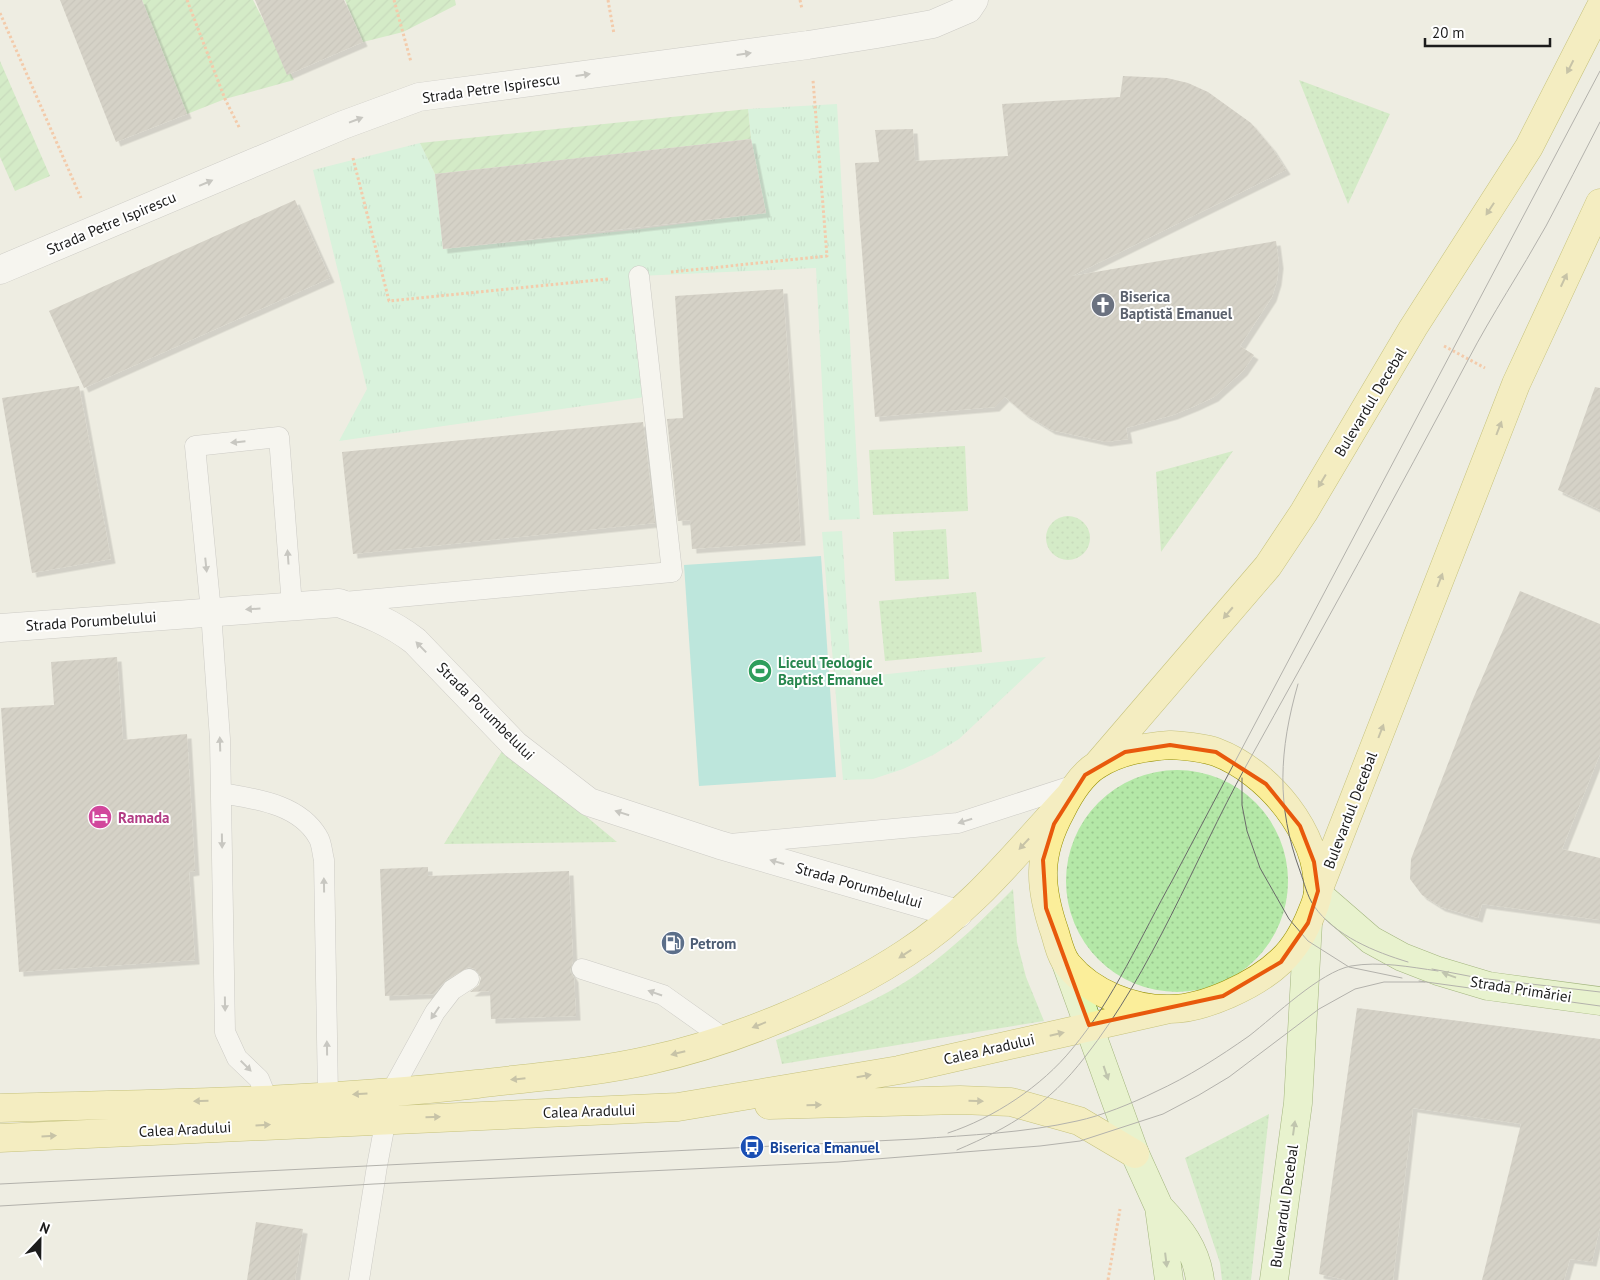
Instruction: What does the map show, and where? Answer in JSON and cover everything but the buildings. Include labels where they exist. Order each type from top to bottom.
[{"type":"main road","name":"Bulevardul Decebal","points":[[1081,782],[1268,566],[1304,512],[1413,328],[1529,147],[1600,8]]},
{"type":"main road","name":"Bulevardul Decebal","points":[[1169,1009],[1195,1006],[1223,996],[1265,974],[1281,962],[1308,922],[1516,384],[1600,203]]},
{"type":"main road","points":[[1169,1280],[1159,1207],[1135,1154],[1046,908],[1042,883],[1043,860],[1047,841],[1081,782],[1126,752],[1144,747],[1170,745],[1195,747],[1216,752],[1243,767],[1266,784],[1283,802],[1300,826],[1314,862],[1318,893]]},
{"type":"main road","name":"Calea Aradului","points":[[0,1108],[267,1099],[391,1092],[578,1072],[647,1061],[725,1039],[812,1004],[860,981],[905,954],[958,914],[1081,782]]},
{"type":"main road","name":"Strada Primăriei","points":[[1318,893],[1370,940],[1438,971],[1488,986],[1600,1001]]},
{"type":"main road","name":"Bulevardul Decebal","points":[[1274,1280],[1298,1103],[1308,922]]},
{"type":"main road","points":[[1066,963],[1087,982],[1108,996],[1135,1004],[1169,1009]]},
{"type":"main road","name":"Calea Aradului","points":[[0,1138],[678,1107],[899,1070],[1169,1009]]},
{"type":"main road","points":[[678,1107],[960,1100],[1011,1102],[1079,1121],[1135,1154]]},
{"type":"main road","points":[[1159,1207],[1181,1229],[1193,1251],[1200,1280]]},
{"type":"street","name":"Strada Petre Ispirescu","points":[[0,270],[343,125],[419,97],[808,45],[933,24],[968,9],[974,0]]},
{"type":"street","name":"Strada Porumbelului","points":[[0,628],[339,603],[373,615],[400,629],[415,641],[516,745],[589,802],[720,845],[958,914]]},
{"type":"lane","points":[[339,603],[672,572],[639,276]]},
{"type":"lane","points":[[267,1099],[259,1079],[237,1058],[225,1032],[222,792],[211,612],[195,446],[280,437],[292,606]]},
{"type":"lane","points":[[720,845],[958,823],[1081,782]]},
{"type":"lane","points":[[222,792],[267,802],[288,810],[301,818],[319,839],[324,860],[328,1096]]},
{"type":"lane","points":[[582,969],[663,995],[725,1039]]},
{"type":"lane","points":[[359,1280],[391,1092],[435,1012],[452,990],[469,978]]},
{"type":"path","points":[[186,0],[225,99],[256,162]]},
{"type":"path","points":[[394,0],[419,97]]},
{"type":"path","points":[[0,13],[95,229]]},
{"type":"path","points":[[343,125],[389,300],[827,256],[814,86],[808,45]]},
{"type":"path","points":[[1413,328],[1516,384]]},
{"type":"path","points":[[1108,1280],[1122,1201]]},
{"type":"highlighted area","points":[[1170,745],[1216,752],[1266,784],[1300,826],[1314,862],[1318,891],[1308,923],[1281,962],[1223,996],[1089,1025],[1046,908],[1043,860],[1054,824],[1085,775],[1125,752]]},
{"type":"green space","points":[[142,0],[253,0],[294,80],[225,99],[187,114]]},
{"type":"green space","points":[[345,0],[455,0],[456,5],[403,32],[363,42]]},
{"type":"green space","points":[[0,61],[50,176],[15,191],[0,157]]},
{"type":"green space","points":[[1299,80],[1390,114],[1348,204]]},
{"type":"green space","points":[[837,104],[860,519],[829,520],[816,268],[639,276],[652,396],[339,441],[367,389],[313,170],[420,143],[435,174],[443,249],[633,230],[766,213],[751,139],[748,109]]},
{"type":"green space","points":[[748,109],[751,139],[435,174],[420,143]]},
{"type":"green space","points":[[965,446],[968,511],[873,515],[869,450]]},
{"type":"green space","points":[[1233,451],[1161,552],[1156,472]]},
{"type":"green space","points":[[1072,516],[1084,522],[1089,529],[1089,547],[1084,554],[1077,559],[1064,560],[1052,554],[1047,547],[1046,534],[1052,522],[1059,517]]},
{"type":"green space","points":[[946,529],[949,579],[895,581],[893,532]]},
{"type":"green space","points":[[842,531],[851,678],[1046,657],[959,739],[933,755],[903,769],[873,779],[843,780],[822,532]]},
{"type":"green space","points":[[976,592],[982,652],[885,661],[879,601]]},
{"type":"green space","points":[[504,748],[617,842],[444,844]]},
{"type":"green space","points":[[1177,770],[1199,772],[1219,778],[1247,795],[1263,811],[1280,839],[1286,859],[1288,881],[1286,903],[1280,923],[1263,951],[1247,967],[1219,984],[1199,990],[1177,992],[1155,990],[1135,984],[1107,967],[1091,951],[1074,923],[1068,903],[1066,881],[1068,859],[1074,839],[1091,811],[1107,795],[1135,778],[1155,772]]},
{"type":"green space","points":[[1013,889],[1017,942],[1026,977],[1044,1021],[782,1064],[776,1040],[868,1002],[903,983],[933,963],[957,943]]},
{"type":"green space","points":[[1269,1114],[1251,1280],[1222,1280],[1220,1263],[1185,1158]]},
{"type":"shaded area","name":"Liceul Teologic Baptist Emanuel","points":[[821,556],[836,777],[699,786],[684,565]]},
{"type":"tram line","points":[[948,1133],[1000,1110],[1046,1076],[1060,1063],[1087,1030],[1114,988],[1600,71]]},
{"type":"tram line","points":[[957,1150],[995,1133],[1027,1113],[1057,1089],[1085,1057],[1131,988],[1152,952],[1246,766],[1386,513],[1477,343],[1546,226],[1600,122]]},
{"type":"tram line","points":[[1298,684],[1287,732],[1284,755],[1284,801],[1292,847],[1308,893],[1314,906],[1323,917],[1344,934],[1369,948],[1408,962]]},
{"type":"tram line","points":[[1242,778],[1242,805],[1247,831],[1260,868],[1289,919],[1308,941],[1349,967],[1402,978]]},
{"type":"tram line","points":[[0,1184],[916,1139],[1037,1128],[1077,1121],[1106,1113],[1179,1080],[1238,1044],[1312,986],[1339,970],[1351,966],[1373,964],[1438,971]]},
{"type":"tram line","points":[[1432,969],[1479,978],[1600,992]]},
{"type":"tram line","points":[[1419,981],[1600,1006]]},
{"type":"tram line","points":[[0,1206],[374,1184],[838,1162],[1040,1146],[1080,1141],[1163,1114],[1199,1095],[1229,1077],[1319,1009],[1355,989],[1384,982],[1425,982]]},
{"type":"place","name":"Biserica Baptistă Emanuel","points":[[1103,305]]},
{"type":"place","name":"Liceul Teologic Baptist Emanuel","points":[[760,671]]},
{"type":"place","name":"Ramada","points":[[100,817]]},
{"type":"place","name":"Petrom","points":[[673,943]]},
{"type":"place","name":"Biserica Emanuel","points":[[752,1147]]}]
